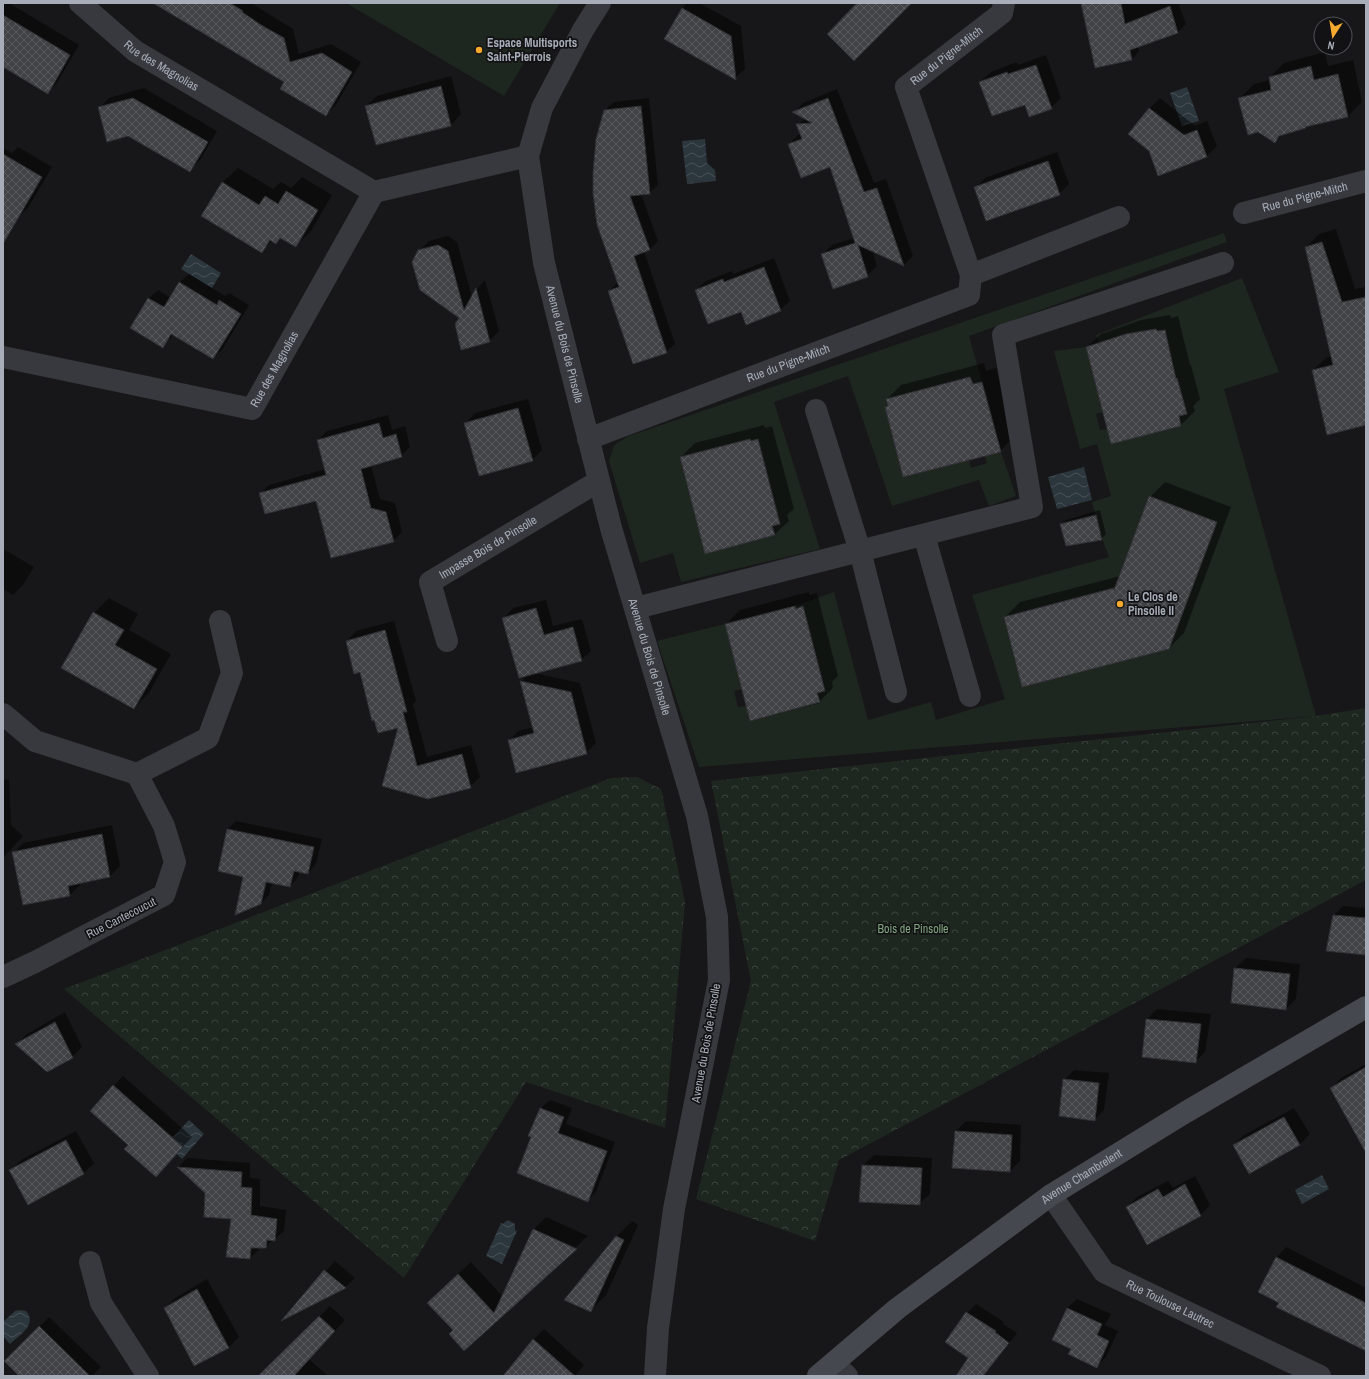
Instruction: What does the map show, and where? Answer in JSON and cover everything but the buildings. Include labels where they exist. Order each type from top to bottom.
[{"type":"street","name":"Rue des Magnolias","points":[[3,358],[252,409],[374,192],[136,51],[80,3]]},
{"type":"street","name":"Avenue du Bois de Pinsolle","points":[[600,3],[583,30],[542,108],[528,156],[544,263],[611,528],[636,608],[696,816],[717,917],[718,980],[674,1209],[658,1328],[655,1376]]},
{"type":"street","name":"Rue du Pigne-Mitch","points":[[588,439],[969,295],[971,275],[906,87],[1002,13],[1004,3]]},
{"type":"street","points":[[374,192],[528,156]]},
{"type":"street","name":"Rue du Pigne-Mitch","points":[[1244,213],[1366,181]]},
{"type":"street","points":[[971,275],[1119,217]]},
{"type":"street","points":[[636,608],[1032,507],[1003,335],[1223,263]]},
{"type":"street","points":[[816,410],[860,551],[896,692]]},
{"type":"street","name":"Impasse Bois de Pinsolle","points":[[447,641],[430,582],[599,482]]},
{"type":"street","points":[[924,535],[970,696]]},
{"type":"street","points":[[3,714],[34,741],[137,774],[208,738],[232,673],[220,621]]},
{"type":"street","name":"Rue Cantecoucut","points":[[3,976],[35,962],[164,895],[174,862],[164,826],[137,774]]},
{"type":"street","name":"Avenue Chambrelent","points":[[833,1372],[898,1308],[1051,1195],[1186,1112],[1366,1007]]},
{"type":"street","name":"Rue Toulouse Lautrec","points":[[1051,1195],[1104,1272],[1320,1376]]},
{"type":"street","points":[[90,1262],[101,1303],[148,1376]]},
{"type":"street","name":"Avenue du Bois de Pinsolle","points":[[639,1376],[658,1328]]},
{"type":"green space","name":"Espace Multisports Saint-Pierrois","points":[[346,3],[560,3],[504,96]]},
{"type":"green space","points":[[1224,233],[1227,242],[969,336],[982,382],[973,384],[970,377],[935,386],[905,402],[903,394],[886,399],[904,477],[969,460],[971,468],[987,463],[985,456],[1001,452],[1016,496],[989,506],[979,480],[892,506],[848,376],[774,402],[820,549],[681,582],[673,553],[640,563],[609,461],[614,445],[629,436]]},
{"type":"green space","points":[[1242,278],[1279,372],[1224,389],[1316,716],[699,767],[657,641],[725,624],[742,689],[734,691],[738,707],[746,706],[750,721],[820,703],[817,693],[825,691],[803,607],[796,609],[795,606],[834,592],[868,720],[931,702],[936,720],[1005,699],[972,595],[1109,557],[1101,536],[1092,502],[1111,496],[1097,444],[1080,449],[1054,351],[1086,347],[1103,412],[1096,414],[1100,430],[1108,429],[1111,444],[1181,426],[1179,416],[1186,414],[1177,379],[1169,380],[1161,349],[1169,347],[1165,330],[1157,331],[1156,329],[1126,334],[1099,343],[1096,335]]},
{"type":"green space","name":"Bois de Pinsolle","points":[[1366,708],[1366,880],[839,1160],[815,1241],[696,1199],[751,981],[711,781],[1316,716]]},
{"type":"green space","points":[[637,777],[661,789],[685,902],[665,1128],[526,1082],[404,1278],[64,989],[611,778]]},
{"type":"water","points":[[1187,87],[1199,121],[1182,126],[1170,93]]},
{"type":"water","points":[[705,139],[707,163],[715,170],[716,181],[687,184],[682,141]]},
{"type":"water","points":[[191,254],[221,273],[212,288],[181,269]]},
{"type":"water","points":[[1084,467],[1092,500],[1057,509],[1048,477]]},
{"type":"water","points":[[189,1120],[204,1134],[182,1159],[173,1150],[172,1138]]},
{"type":"water","points":[[1322,1175],[1329,1189],[1302,1204],[1295,1190]]},
{"type":"water","points":[[508,1220],[515,1224],[515,1230],[517,1231],[502,1264],[486,1256],[501,1223],[503,1224]]},
{"type":"water","points":[[15,1311],[26,1311],[29,1316],[29,1325],[10,1344],[3,1336],[3,1322]]},
{"type":"place","name":"Espace Multisports Saint-Pierrois","points":[[479,50]]},
{"type":"place","name":"Le Clos de Pinsolle II","points":[[1120,604]]}]
